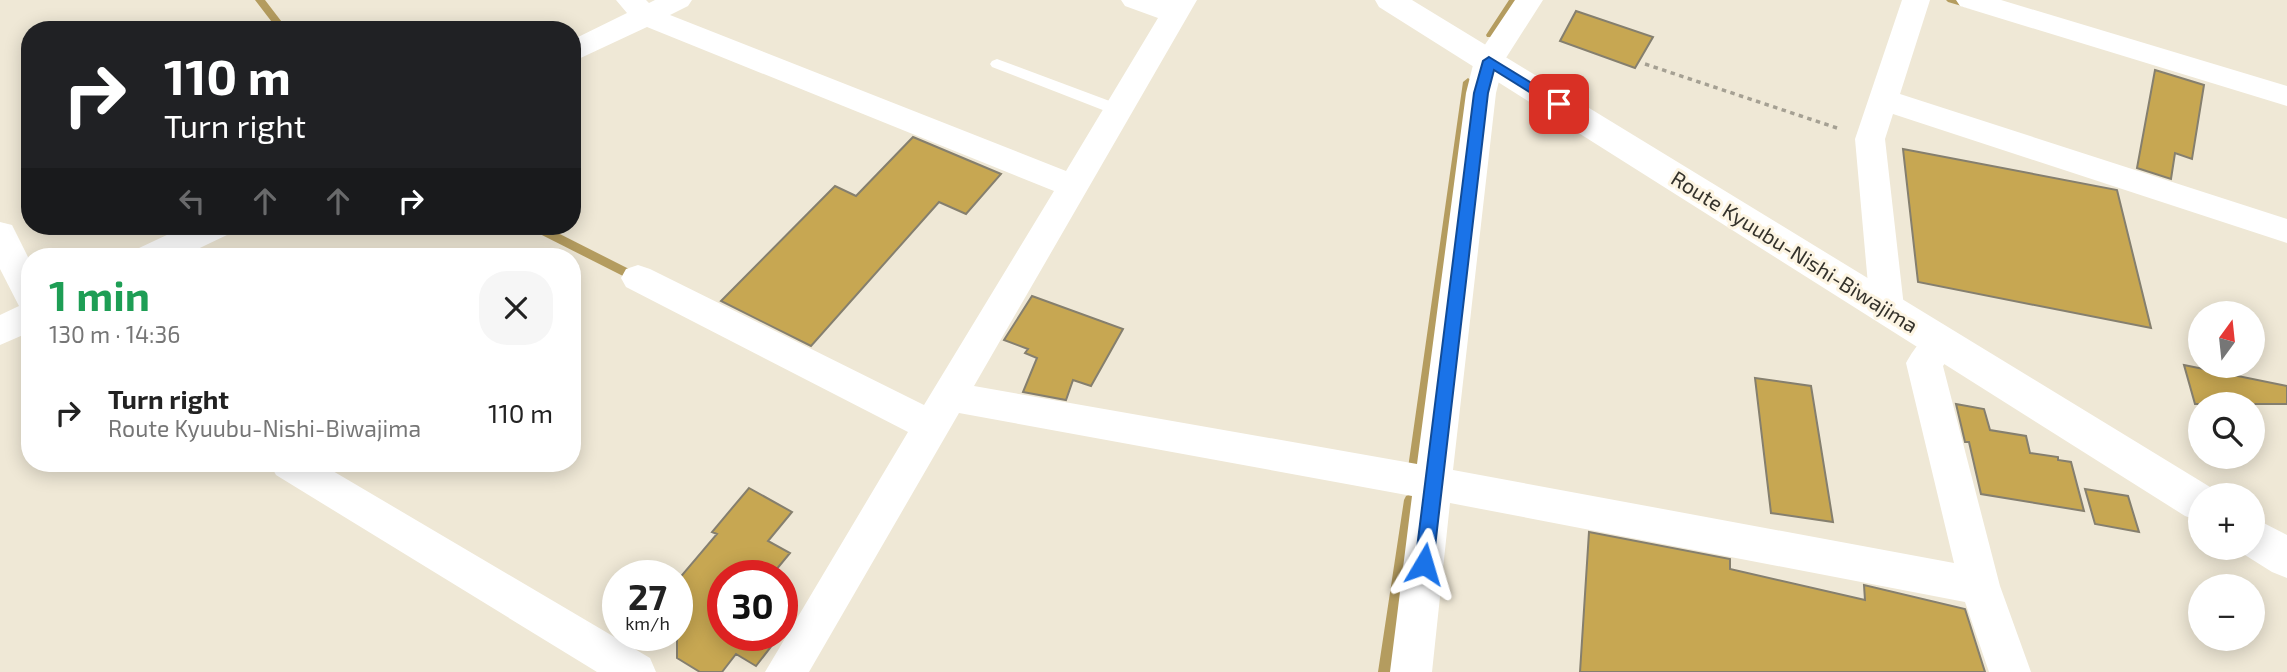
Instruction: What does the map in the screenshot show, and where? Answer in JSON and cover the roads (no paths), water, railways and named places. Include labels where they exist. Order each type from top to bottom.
[{"type":"main road","name":"Route Kyuubu-Nishi-Biwajima","points":[[1390,0],[2188,495]]},
{"type":"main road","points":[[2265,544],[2287,558]]},
{"type":"street","points":[[581,46],[638,8],[678,0]]},
{"type":"street","points":[[786,672],[1179,7],[1135,0]]},
{"type":"street","points":[[1411,672],[1481,93],[1489,61],[1530,0]]},
{"type":"street","points":[[1970,0],[2287,96]]},
{"type":"street","points":[[1887,307],[1870,139],[1913,1]]},
{"type":"street","points":[[638,8],[1073,186]]},
{"type":"street","points":[[1884,100],[2287,231]]},
{"type":"street","points":[[0,234],[21,277]]},
{"type":"street","points":[[170,248],[196,235]]},
{"type":"street","points":[[638,278],[940,411],[1433,483],[1980,586]]},
{"type":"street","points":[[0,331],[21,320]]},
{"type":"street","points":[[1943,342],[1924,363],[1980,586],[2010,672]]},
{"type":"street","points":[[302,472],[635,672]]},
{"type":"lane","points":[[997,64],[1118,110]]},
{"type":"waterway","points":[[260,0],[276,21]]},
{"type":"waterway","points":[[1491,35],[1514,0]]},
{"type":"waterway","points":[[1951,0],[1972,6]]},
{"type":"waterway","points":[[1415,468],[1468,82]]},
{"type":"waterway","points":[[552,235],[578,248]]},
{"type":"waterway","points":[[581,250],[629,274]]},
{"type":"waterway","points":[[1385,672],[1411,500]]}]
